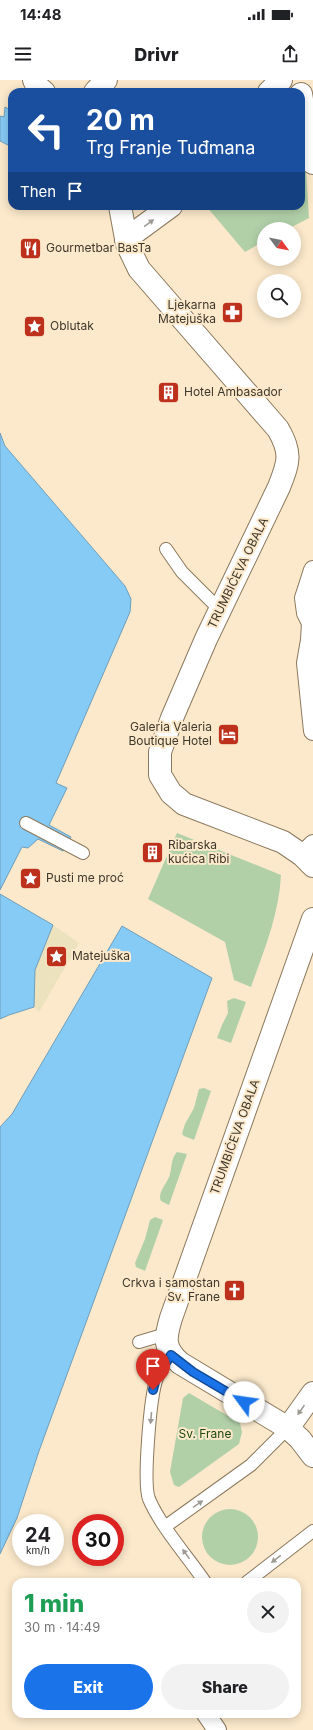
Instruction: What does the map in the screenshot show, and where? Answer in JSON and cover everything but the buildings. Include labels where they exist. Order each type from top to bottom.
[{"type":"street","points":[[99,88],[106,80]]},
{"type":"street","points":[[273,88],[281,80]]},
{"type":"street","points":[[305,116],[313,163]]},
{"type":"street","name":"TRUMBIĆEVA OBALA","points":[[121,210],[126,239],[139,269],[278,429],[286,442],[288,454],[286,469],[279,487],[220,610],[172,718],[160,752],[160,775],[171,793],[184,804],[282,842],[309,855]]},
{"type":"street","points":[[126,239],[166,210]]},
{"type":"street","points":[[313,570],[304,598],[306,613],[311,623],[306,663],[313,731]]},
{"type":"street","name":"TRUMBIĆEVA OBALA","points":[[171,1355],[167,1347],[166,1334],[171,1318],[312,928]]},
{"type":"street","points":[[171,1355],[193,1372],[288,1428],[300,1439],[313,1456]]},
{"type":"street","points":[[288,1428],[313,1393]]},
{"type":"street","points":[[209,1718],[217,1730]]},
{"type":"lane","points":[[166,549],[182,572],[220,610]]},
{"type":"lane","points":[[26,823],[83,852]]},
{"type":"lane","points":[[139,1342],[166,1334]]},
{"type":"lane","points":[[171,1355],[156,1378],[153,1390],[146,1464],[146,1488],[149,1499],[166,1526],[203,1578]]},
{"type":"lane","points":[[166,1526],[251,1465],[288,1428]]},
{"type":"lane","points":[[252,1578],[313,1531]]},
{"type":"green space","points":[[305,167],[309,218],[301,222],[257,222],[257,245],[245,252],[209,210],[305,210]]},
{"type":"green space","points":[[177,833],[281,875],[280,890],[274,918],[266,946],[251,987],[234,980],[225,942],[148,899]]},
{"type":"green space","points":[[234,998],[246,1002],[231,1043],[217,1038],[228,1013],[227,1001]]},
{"type":"green space","points":[[204,1088],[211,1091],[194,1140],[182,1134],[185,1124],[194,1108],[199,1089]]},
{"type":"green space","points":[[177,1152],[187,1154],[169,1205],[161,1201],[160,1194],[169,1177],[173,1160]]},
{"type":"green space","points":[[155,1217],[163,1220],[145,1271],[136,1267],[135,1263],[145,1239],[150,1220]]},
{"type":"green space","name":"Sv. Frane","points":[[189,1393],[240,1423],[242,1432],[239,1444],[179,1487],[174,1485],[170,1472],[183,1398]]},
{"type":"green space","points":[[230,1509],[241,1511],[250,1517],[256,1526],[258,1537],[256,1548],[250,1557],[241,1563],[230,1565],[219,1563],[210,1557],[204,1548],[202,1537],[204,1526],[210,1517],[219,1511]]},
{"type":"sand","name":"Matejuška","points":[[53,925],[79,943],[39,1012],[34,1007],[35,970]]},
{"type":"water","points":[[5,107],[8,109],[8,145],[0,141],[0,116],[4,117]]},
{"type":"water","points":[[0,433],[5,446],[125,586],[131,599],[130,612],[56,783],[67,788],[49,825],[71,837],[63,851],[38,839],[28,848],[22,847],[0,890]]},
{"type":"water","points":[[0,894],[53,925],[35,970],[34,1007],[0,1019]]},
{"type":"water","points":[[122,926],[212,978],[39,1451],[18,1514],[12,1514],[12,1529],[0,1554],[0,1127],[12,1114]]},
{"type":"place","name":"Gourmetbar BasTa","points":[[31,248]]},
{"type":"place","name":"Ljekarna Matejuška","points":[[232,312]]},
{"type":"place","name":"Oblutak","points":[[35,326]]},
{"type":"place","name":"Hotel Ambasador","points":[[169,392]]},
{"type":"place","name":"Galeria Valeria Boutique Hotel","points":[[228,734]]},
{"type":"place","name":"Ribarska kućica Ribi","points":[[152,852]]},
{"type":"place","name":"Pusti me proć","points":[[31,878]]},
{"type":"place","name":"Matejuška","points":[[56,956]]},
{"type":"place","name":"Crkva i samostan Sv. Frane","points":[[235,1290]]},
{"type":"route","points":[[153,1390],[156,1378],[171,1355],[193,1372],[244,1402]]}]
